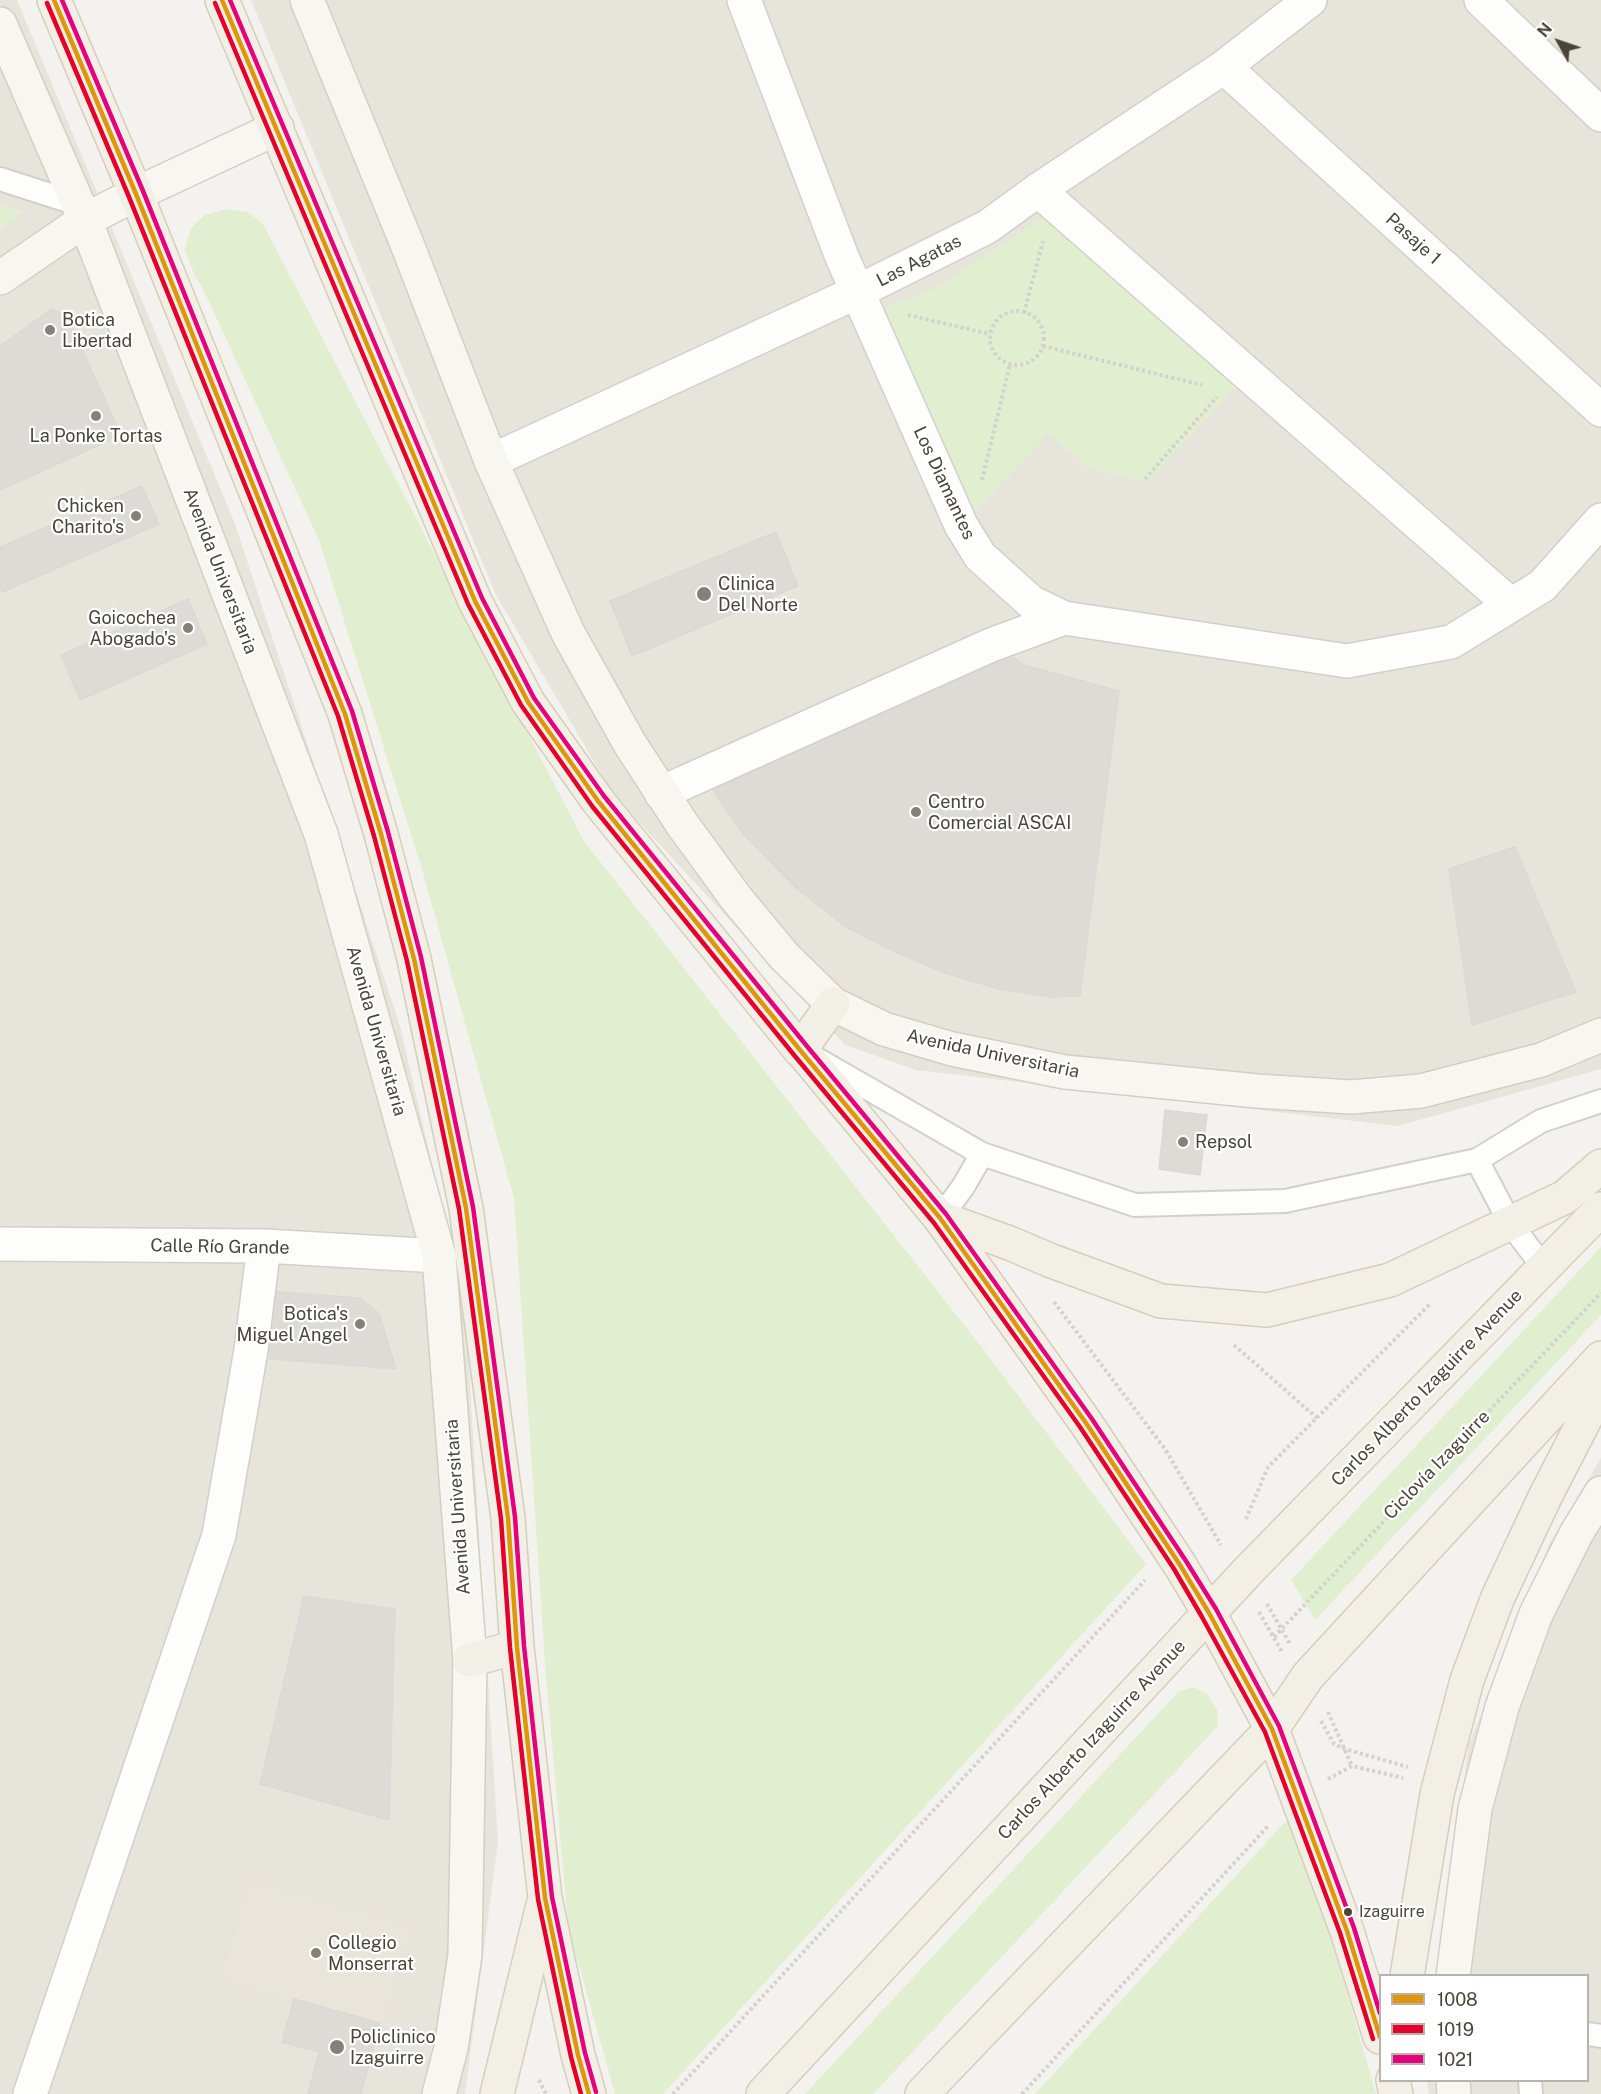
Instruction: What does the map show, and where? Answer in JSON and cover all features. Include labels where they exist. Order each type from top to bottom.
[{"type":"main road","points":[[54,0],[136,194],[345,714],[414,959],[466,1208],[508,1518],[517,1647],[545,1898],[578,2055],[589,2094]]},
{"type":"main road","points":[[222,0],[475,601],[528,702],[598,801],[940,1218],[1086,1423],[1180,1565],[1209,1613],[1272,1729],[1347,1931],[1379,2034]]},
{"type":"main road","points":[[800,1050],[833,1004]]},
{"type":"main road","points":[[940,1218],[1161,1301],[1267,1310],[1390,1280],[1565,1197],[1601,1166]]},
{"type":"main road","name":"Carlos Alberto Izaguirre Avenue","points":[[763,2094],[1248,1571],[1601,1209]]},
{"type":"main road","points":[[922,2094],[1272,1729],[1308,1676],[1601,1358]]},
{"type":"main road","points":[[1407,1974],[1439,1786],[1467,1680],[1498,1597],[1545,1497],[1601,1388]]},
{"type":"main road","points":[[470,1660],[517,1647]]},
{"type":"main road","points":[[497,2094],[545,1898]]},
{"type":"street","name":"Avenida Universitaria","points":[[307,0],[407,244],[491,461],[568,633],[630,744],[661,793],[736,898],[784,956],[833,1004],[884,1029],[952,1049],[1065,1072],[1257,1091],[1351,1097],[1421,1091],[1541,1060],[1601,1035]]},
{"type":"street","name":"Los Diamantes","points":[[744,0],[857,292],[961,525],[980,556],[1031,602],[1064,618],[1347,661],[1451,642],[1542,586],[1601,520]]},
{"type":"street","name":"Las Agatas","points":[[491,461],[857,292],[987,227],[1038,190],[1224,67],[1310,0]]},
{"type":"street","points":[[1481,0],[1601,115]]},
{"type":"street","name":"Avenida Universitaria","points":[[0,24],[81,212],[321,834],[439,1256],[470,1660],[465,1955],[451,2048],[439,2094]]},
{"type":"street","name":"Pasaje 1","points":[[1224,67],[1601,410]]},
{"type":"street","points":[[0,278],[81,212],[136,194],[277,128]]},
{"type":"street","points":[[1038,190],[1511,605]]},
{"type":"street","points":[[661,793],[991,645],[1064,618]]},
{"type":"street","name":"Calle Río Grande","points":[[0,1245],[264,1246],[439,1256]]},
{"type":"street","points":[[30,2094],[219,1535],[251,1350],[264,1246]]},
{"type":"street","points":[[1453,1974],[1475,1809],[1502,1707],[1536,1614],[1576,1534],[1601,1493]]},
{"type":"lane","points":[[0,178],[81,212]]},
{"type":"lane","points":[[800,1050],[982,1154],[1135,1205],[1285,1201],[1478,1160],[1541,1121],[1601,1101]]},
{"type":"lane","points":[[940,1218],[963,1187],[982,1154]]},
{"type":"lane","points":[[1478,1160],[1510,1223],[1544,1268]]},
{"type":"path","points":[[1024,313],[1043,240]]},
{"type":"path","points":[[1017,311],[1024,313],[1039,322],[1043,333],[1043,346],[1038,355],[1030,361],[1020,365],[1010,364],[998,358],[991,346],[990,334],[995,322],[1004,314],[1017,311]]},
{"type":"path","points":[[901,314],[990,334]]},
{"type":"path","points":[[1043,346],[1212,387]]},
{"type":"path","points":[[982,483],[1010,364]]},
{"type":"path","points":[[1145,478],[1223,390]]},
{"type":"path","name":"Ciclovía Izaguirre","points":[[1274,1637],[1601,1293]]},
{"type":"path","points":[[1243,1525],[1268,1467],[1434,1299]]},
{"type":"path","points":[[1229,1341],[1317,1418]]},
{"type":"path","points":[[673,2094],[1150,1575],[1180,1565]]},
{"type":"path","points":[[1248,1571],[1308,1676]]},
{"type":"path","points":[[1324,1706],[1352,1766]]},
{"type":"path","points":[[1022,2094],[1296,1795],[1352,1766],[1439,1786]]},
{"type":"shaded area","points":[[0,0],[17,0],[235,524],[400,1026],[465,1306],[498,1842],[465,2094],[0,2094]]},
{"type":"shaded area","points":[[251,0],[1601,0],[1601,1069],[1398,1126],[916,1070],[845,1045],[613,794],[495,593]]},
{"type":"shaded area","points":[[1601,1458],[1601,2094],[1429,2094],[1427,2082],[1589,2082],[1589,1974],[1436,1974],[1469,1744],[1549,1544]]},
{"type":"shaded area","name":"Collegio Monserrat","points":[[251,1884],[408,1929],[380,2023],[224,1977]]},
{"type":"green space","points":[[0,204],[24,212],[0,229]]},
{"type":"green space","points":[[227,209],[248,212],[263,224],[584,841],[983,1349],[1146,1564],[663,2094],[615,2094],[568,1926],[545,1663],[514,1198],[423,873],[319,540],[204,291],[193,272],[185,250],[191,228],[205,215]]},
{"type":"green space","points":[[1051,212],[1237,385],[1147,482],[1088,469],[1049,433],[969,516],[884,308],[936,288]]},
{"type":"green space","points":[[1601,1247],[1601,1315],[1315,1620],[1291,1580]]},
{"type":"green space","points":[[1194,1687],[1208,1695],[1217,1709],[1218,1726],[873,2094],[805,2094],[1179,1691]]},
{"type":"green space","points":[[1287,1820],[1330,1934],[1376,2094],[1035,2094]]},
{"type":"building","points":[[52,309],[67,317],[102,393],[0,438],[0,346]]},
{"type":"building","points":[[102,393],[121,435],[0,490],[0,438]]},
{"type":"building","points":[[142,486],[159,524],[2,592],[0,588],[0,547]]},
{"type":"building","name":"Clinica Del Norte","points":[[776,532],[798,586],[632,656],[610,601]]},
{"type":"building","points":[[188,599],[207,644],[80,700],[61,655]]},
{"type":"building","name":"Centro Comercial ASCAI","points":[[1008,654],[1024,665],[1119,691],[1080,996],[1052,997],[999,989],[945,973],[891,950],[846,927],[796,888],[744,835],[712,789]]},
{"type":"building","points":[[1515,847],[1576,992],[1472,1025],[1449,869]]},
{"type":"building","name":"Repsol","points":[[1165,1110],[1207,1115],[1200,1175],[1159,1169]]},
{"type":"building","points":[[267,1291],[360,1298],[379,1313],[396,1369],[260,1358]]},
{"type":"building","points":[[304,1596],[395,1609],[389,1820],[260,1784]]},
{"type":"building","name":"Policlinico Izaguirre","points":[[294,1999],[380,2023],[361,2094],[308,2094],[319,2052],[282,2042]]},
{"type":"transit line","name":"1008","points":[[54,0],[136,194],[345,714],[381,834],[414,959],[466,1208],[508,1518],[517,1647],[545,1898],[578,2055],[589,2094]]},
{"type":"transit line","name":"1021","points":[[62,0],[143,191],[352,711],[388,832],[421,957],[473,1207],[515,1517],[524,1646],[552,1897],[585,2053],[596,2092]]},
{"type":"transit line","name":"1008","points":[[222,0],[475,601],[528,702],[598,801],[940,1218],[1086,1423],[1180,1565],[1209,1613],[1272,1729],[1347,1931],[1379,2034]]},
{"type":"transit line","name":"1021","points":[[230,0],[482,598],[534,698],[604,796],[946,1214],[1092,1419],[1186,1561],[1216,1609],[1279,1726],[1354,1928],[1379,2010]]},
{"type":"transit line","name":"1019","points":[[47,3],[129,197],[338,716],[374,836],[407,961],[459,1209],[501,1519],[510,1648],[538,1899],[581,2094]]},
{"type":"transit line","name":"1019","points":[[215,3],[468,604],[521,705],[592,806],[934,1223],[1080,1427],[1174,1569],[1265,1732],[1340,1933],[1373,2039]]},
{"type":"place","name":"Botica Libertad","points":[[50,330]]},
{"type":"place","name":"La Ponke Tortas","points":[[96,416]]},
{"type":"place","name":"Chicken Charito's","points":[[136,516]]},
{"type":"place","name":"Clinica Del Norte","points":[[704,594]]},
{"type":"place","name":"Goicochea Abogado's","points":[[188,628]]},
{"type":"place","name":"Centro Comercial ASCAI","points":[[916,812]]},
{"type":"place","name":"Repsol","points":[[1183,1142]]},
{"type":"place","name":"Botica's Miguel Angel","points":[[360,1324]]},
{"type":"place","name":"Izaguirre","points":[[1348,1912]]},
{"type":"place","name":"Collegio Monserrat","points":[[316,1953]]},
{"type":"place","name":"Policlinico Izaguirre","points":[[337,2047]]}]
